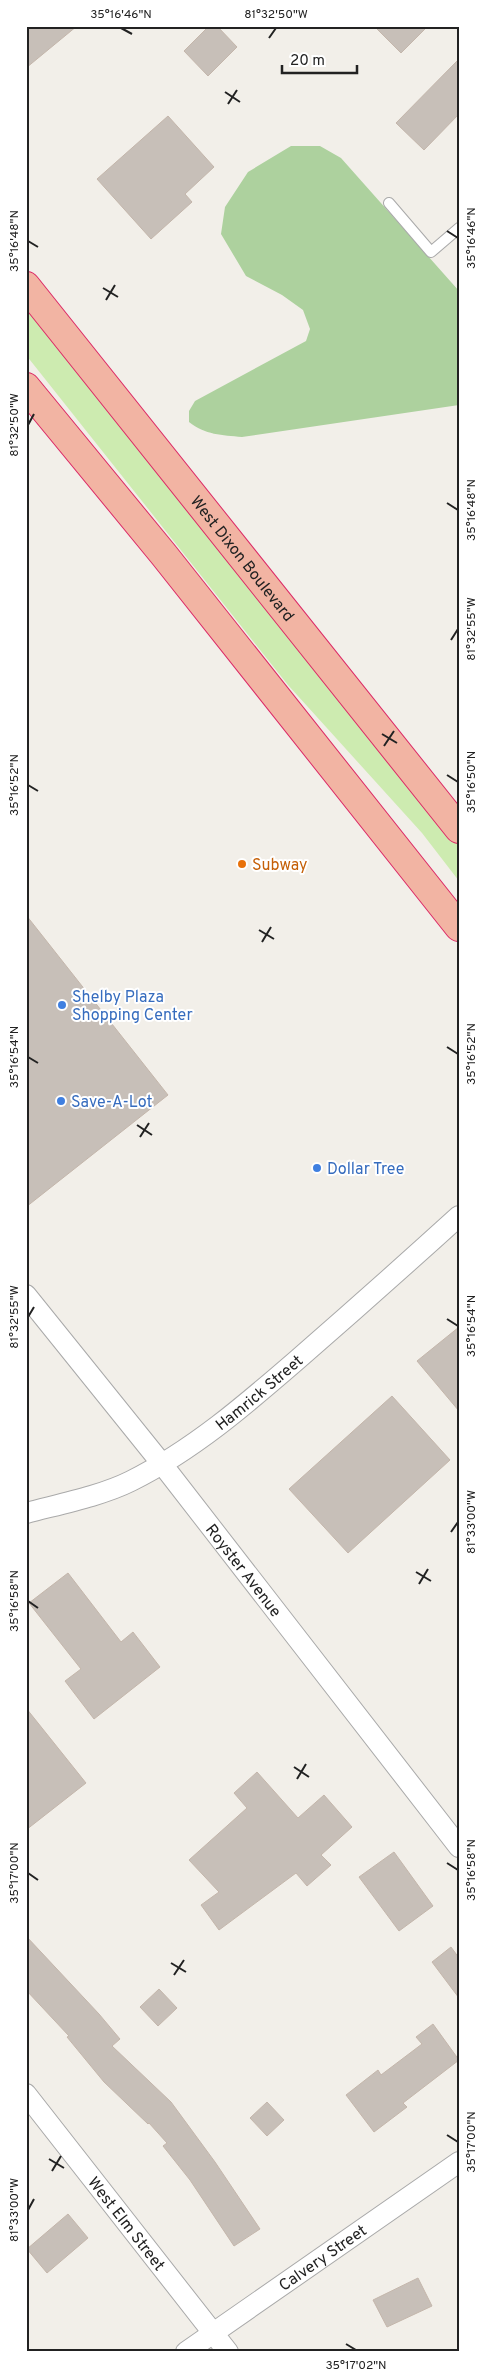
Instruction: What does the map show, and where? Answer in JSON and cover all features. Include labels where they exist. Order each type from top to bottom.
[{"type":"highway","name":"West Dixon Boulevard","points":[[26,286],[459,829]]},
{"type":"highway","points":[[26,387],[164,555],[459,927]]},
{"type":"street","name":"Hamrick Street","points":[[26,1513],[129,1482],[162,1464],[237,1412],[459,1216]]},
{"type":"street","name":"Royster Avenue","points":[[26,1295],[453,1826],[459,1847]]},
{"type":"street","name":"West Elm Street","points":[[26,2094],[228,2352]]},
{"type":"street","name":"Calvery Street","points":[[186,2352],[459,2162]]},
{"type":"lane","points":[[388,202],[431,252],[459,228]]},
{"type":"green space","points":[[291,146],[320,146],[341,158],[459,291],[459,405],[242,437],[208,432],[189,422],[189,411],[195,401],[306,341],[310,329],[303,310],[282,295],[246,276],[221,234],[225,207],[248,172]]},
{"type":"green space","points":[[26,301],[459,846],[459,881],[422,833],[288,685],[26,355]]},
{"type":"building","points":[[26,26],[77,26],[26,68]]},
{"type":"building","points":[[209,26],[217,26],[237,47],[208,76],[184,51]]},
{"type":"building","points":[[374,26],[428,26],[401,53]]},
{"type":"building","points":[[459,59],[459,114],[424,150],[396,123]]},
{"type":"building","points":[[168,116],[214,167],[185,194],[192,202],[151,239],[97,179]]},
{"type":"building","name":"Shelby Plaza Shopping Center","points":[[26,915],[168,1095],[26,1207]]},
{"type":"building","points":[[459,1327],[459,1411],[417,1361]]},
{"type":"building","points":[[392,1396],[450,1460],[348,1553],[289,1489]]},
{"type":"building","points":[[68,1573],[121,1642],[133,1632],[160,1667],[94,1719],[65,1681],[81,1669],[29,1603]]},
{"type":"building","points":[[26,1708],[86,1783],[26,1830]]},
{"type":"building","points":[[257,1772],[298,1818],[324,1795],[352,1827],[321,1855],[331,1865],[307,1886],[296,1873],[219,1930],[201,1905],[219,1892],[189,1860],[247,1808],[234,1793]]},
{"type":"building","points":[[394,1852],[433,1906],[399,1931],[359,1877]]},
{"type":"building","points":[[26,1936],[120,2039],[112,2046],[171,2102],[215,2162],[260,2229],[234,2246],[190,2180],[163,2146],[167,2143],[149,2123],[104,2082],[67,2037],[69,2036],[26,1990]]},
{"type":"building","points":[[451,1947],[459,1958],[459,1998],[432,1962]]},
{"type":"building","points":[[159,1989],[177,2008],[158,2026],[140,2007]]},
{"type":"building","points":[[433,2024],[459,2060],[403,2103],[407,2107],[374,2132],[346,2095],[378,2070],[381,2075],[422,2044],[416,2037]]},
{"type":"building","points":[[267,2102],[284,2120],[267,2136],[250,2118]]},
{"type":"building","points":[[68,2214],[88,2238],[47,2273],[27,2249]]},
{"type":"building","points":[[418,2278],[432,2306],[387,2327],[373,2300]]},
{"type":"place","name":"Subway","points":[[242,864]]},
{"type":"place","name":"Shelby Plaza Shopping Center","points":[[62,1005]]},
{"type":"place","name":"Save-A-Lot","points":[[61,1101]]},
{"type":"place","name":"Dollar Tree","points":[[317,1168]]}]
